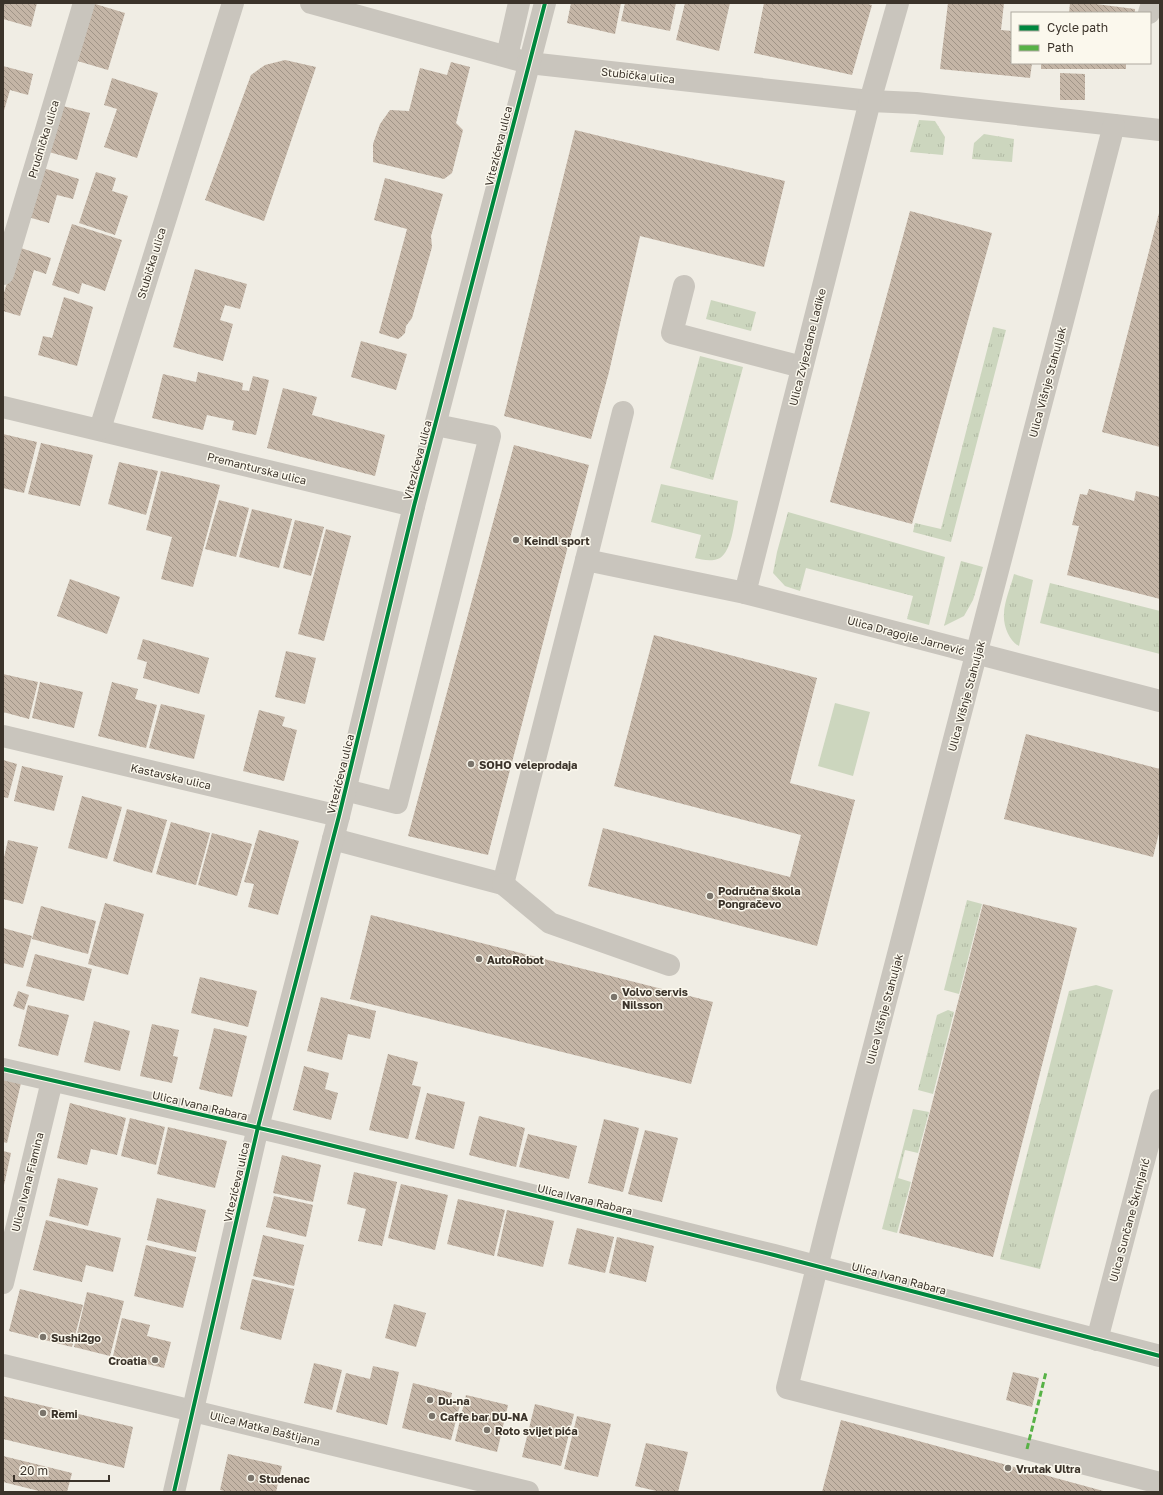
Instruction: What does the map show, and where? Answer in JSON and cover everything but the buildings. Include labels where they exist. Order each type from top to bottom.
[{"type":"street","name":"Prudnička ulica","points":[[3,274],[84,3]]},
{"type":"street","name":"Stubička ulica","points":[[100,429],[232,3]]},
{"type":"street","name":"Stubička ulica","points":[[311,3],[529,63],[870,101],[916,102],[1160,130]]},
{"type":"street","points":[[507,56],[520,3]]},
{"type":"street","name":"Vitezićeva ulica","points":[[174,1492],[258,1127],[339,816],[414,506],[529,63],[546,3]]},
{"type":"street","points":[[870,101],[898,3]]},
{"type":"street","name":"Ulica Zvjezdane Ladike","points":[[745,593],[870,101]]},
{"type":"street","name":"Ulica Višnje Stahuljak","points":[[1114,125],[817,1266],[787,1388],[1160,1483]]},
{"type":"street","points":[[684,286],[672,333],[802,367]]},
{"type":"street","points":[[3,407],[100,429]]},
{"type":"street","points":[[503,884],[623,412]]},
{"type":"street","points":[[345,790],[397,804],[490,436],[436,426]]},
{"type":"street","name":"Premanturska ulica","points":[[100,429],[414,506]]},
{"type":"street","name":"Ulica Dragojle Jarnević","points":[[586,560],[745,593],[1160,702]]},
{"type":"street","name":"Kastavska ulica","points":[[3,736],[339,816]]},
{"type":"street","points":[[333,839],[503,884],[550,923],[669,965]]},
{"type":"street","name":"Ulica Ivana Rabara","points":[[3,1069],[258,1127],[817,1266],[1160,1356]]},
{"type":"street","name":"Ulica Ivana Fiamina","points":[[3,1283],[52,1080]]},
{"type":"street","name":"Ulica Sunčane Škrinjarić","points":[[1097,1340],[1160,1100]]},
{"type":"street","name":"Ulica Matka Baštijana","points":[[3,1365],[193,1411],[467,1485],[528,1492]]},
{"type":"green space","points":[[919,120],[935,121],[945,137],[943,155],[910,152]]},
{"type":"green space","points":[[984,134],[1014,139],[1012,162],[972,159],[974,143]]},
{"type":"green space","points":[[711,300],[756,312],[751,331],[706,319]]},
{"type":"green space","points":[[993,327],[1006,330],[951,542],[913,532],[915,523],[941,529]]},
{"type":"green space","points":[[700,356],[743,367],[713,480],[670,468]]},
{"type":"green space","points":[[661,484],[738,501],[731,540],[728,548],[720,558],[704,560],[695,558],[701,535],[651,522]]},
{"type":"green space","points":[[788,512],[945,557],[929,625],[907,619],[913,596],[806,568],[800,591],[785,586],[773,573]]},
{"type":"green space","points":[[961,561],[983,567],[973,600],[964,616],[944,626]]},
{"type":"green space","points":[[1014,574],[1033,580],[1019,646],[1015,644],[1010,637],[1004,618],[1005,604]]},
{"type":"green space","points":[[1050,583],[1160,611],[1160,654],[1040,623]]},
{"type":"green space","points":[[835,703],[870,712],[853,776],[818,766]]},
{"type":"green space","points":[[967,900],[982,904],[959,994],[944,990]]},
{"type":"green space","points":[[1096,985],[1113,990],[1040,1269],[1000,1259],[1069,991]]},
{"type":"green space","points":[[948,1010],[954,1012],[933,1094],[918,1090],[937,1015]]},
{"type":"green space","points":[[913,1109],[929,1112],[918,1153],[905,1150],[898,1178],[911,1182],[897,1233],[882,1229]]},
{"type":"marked path","points":[[1027,1449],[1046,1372]]},
{"type":"cycle path","points":[[174,1492],[258,1127],[339,816],[414,506],[545,3]]},
{"type":"cycle path","points":[[3,1069],[281,1133],[774,1255],[1160,1356]]},
{"type":"place","name":"Keindl sport","points":[[516,540]]},
{"type":"place","name":"SOHO veleprodaja","points":[[471,764]]},
{"type":"place","name":"Područna škola Pongračevo","points":[[710,896]]},
{"type":"place","name":"AutoRobot","points":[[479,959]]},
{"type":"place","name":"Volvo servis Nilsson","points":[[614,997]]},
{"type":"place","name":"Sushi2go","points":[[43,1337]]},
{"type":"place","name":"Croatia","points":[[155,1360]]},
{"type":"place","name":"Du-na","points":[[430,1400]]},
{"type":"place","name":"Remi","points":[[43,1413]]},
{"type":"place","name":"Caffe bar DU-NA","points":[[432,1416]]},
{"type":"place","name":"Roto svijet pića","points":[[487,1430]]},
{"type":"place","name":"Vrutak Ultra","points":[[1008,1468]]},
{"type":"place","name":"Studenac","points":[[251,1478]]}]
